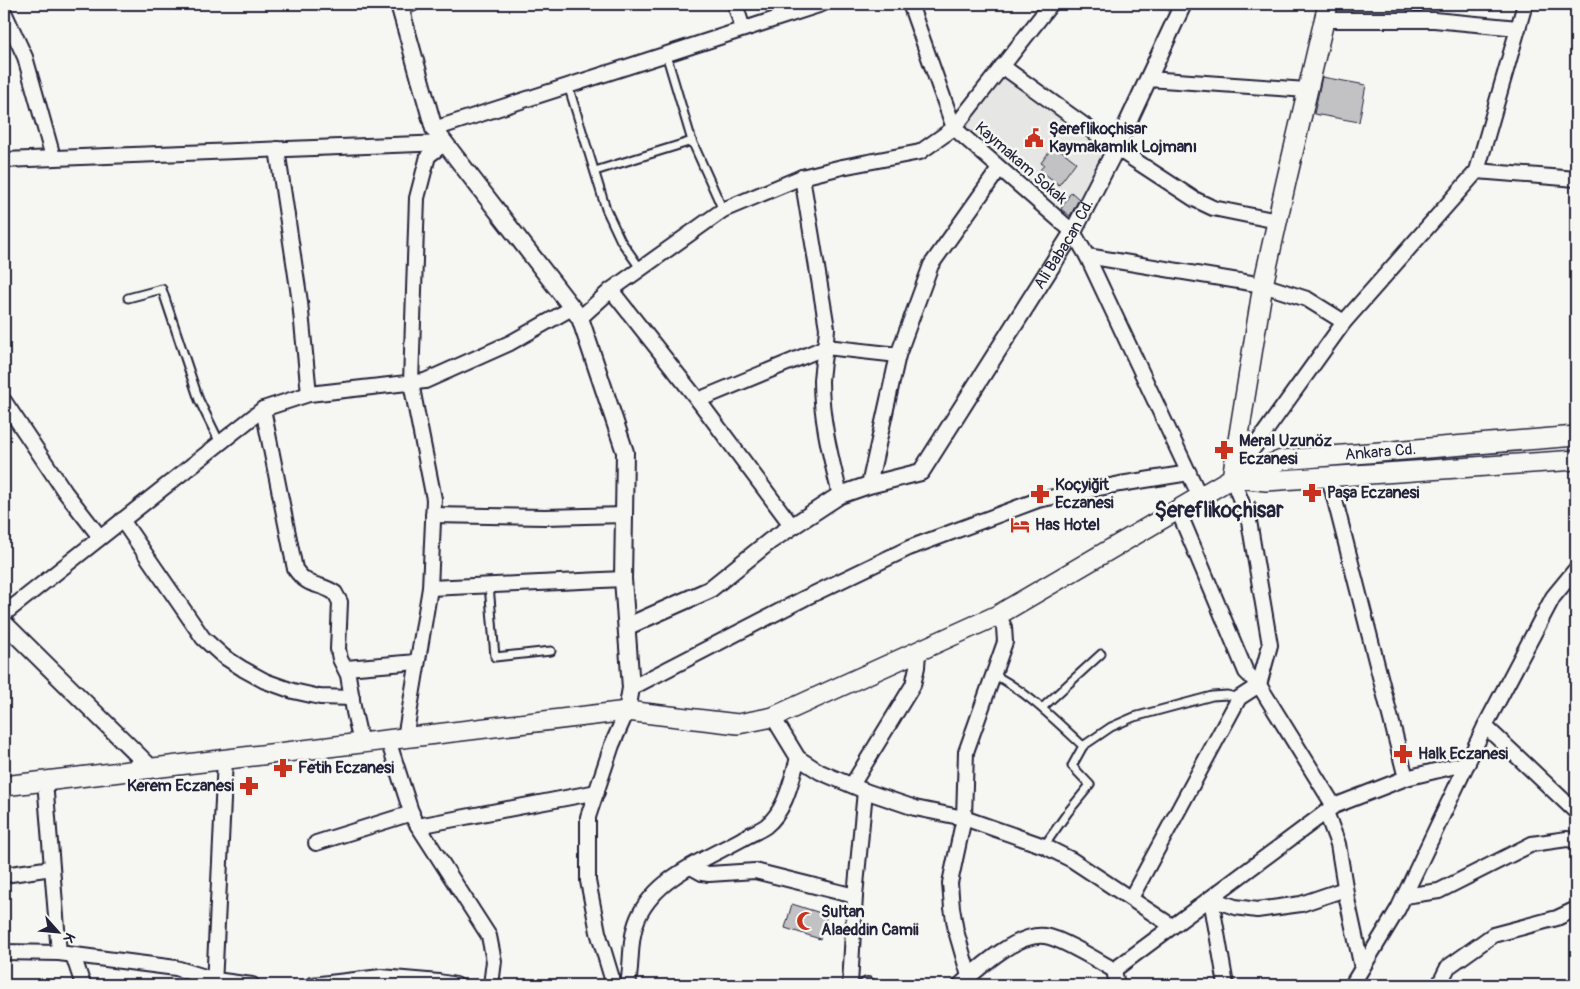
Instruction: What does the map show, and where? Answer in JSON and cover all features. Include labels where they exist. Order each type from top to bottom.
[{"type":"main road","points":[[4,786],[627,711],[738,724],[773,717],[998,615],[1178,510],[1232,478],[1263,285],[1326,12]]},
{"type":"main road","name":"Ankara Cd.","points":[[1232,478],[1282,460],[1576,436]]},
{"type":"main road","name":"Ankara Cd.","points":[[1232,478],[1266,481],[1576,460]]},
{"type":"street","points":[[735,4],[743,29]]},
{"type":"street","points":[[434,129],[822,4]]},
{"type":"street","name":"Kaymakam Sokak","points":[[910,4],[954,128],[1073,232],[1087,256],[1200,497]]},
{"type":"street","points":[[4,614],[263,409],[309,394],[425,381],[576,313],[723,210],[802,177],[920,152],[954,128],[1051,4]]},
{"type":"street","name":"Ali Babacan Cd.","points":[[869,485],[921,472],[1073,232],[1116,148],[1183,4]]},
{"type":"street","points":[[1131,898],[1239,698],[1259,685],[1270,645],[1249,521],[1232,478],[1344,322],[1477,171],[1525,4]]},
{"type":"street","points":[[403,5],[434,129],[576,313],[625,452],[623,579],[628,626],[631,688],[627,711],[612,745],[588,817],[588,882],[598,932],[614,985]]},
{"type":"street","points":[[4,12],[25,57],[52,157]]},
{"type":"street","points":[[1326,12],[1518,28]]},
{"type":"street","points":[[1002,66],[1116,148],[1194,199],[1213,208],[1277,221]]},
{"type":"street","points":[[1148,79],[1308,90]]},
{"type":"street","points":[[4,160],[445,143]]},
{"type":"street","points":[[445,143],[428,156],[417,198],[411,382],[434,499],[430,588],[418,662],[397,739],[412,813],[418,826],[489,936],[494,961],[491,985]]},
{"type":"street","points":[[277,149],[300,302],[309,394]]},
{"type":"street","points":[[628,626],[709,590],[770,541],[792,526],[840,495],[869,485],[898,355],[931,265],[999,169]]},
{"type":"street","points":[[1477,171],[1576,179]]},
{"type":"street","points":[[802,177],[827,328],[821,381],[825,433],[840,495]]},
{"type":"street","points":[[1087,256],[1263,285],[1308,299],[1344,322]]},
{"type":"street","points":[[610,290],[698,400],[792,526]]},
{"type":"street","points":[[698,400],[826,347],[898,355]]},
{"type":"street","points":[[4,401],[65,492],[100,538]]},
{"type":"street","points":[[263,409],[295,569],[304,580],[332,591],[340,602],[338,649],[340,658],[346,668],[361,743]]},
{"type":"street","points":[[631,688],[805,598],[909,548],[1038,500],[1189,473]]},
{"type":"street","points":[[1329,477],[1406,778]]},
{"type":"street","points":[[1178,510],[1246,672],[1259,685],[1330,809],[1362,968]]},
{"type":"street","points":[[433,515],[546,517],[625,515]]},
{"type":"street","points":[[122,520],[203,638],[223,656],[265,681],[293,691],[320,697],[352,698]]},
{"type":"street","points":[[1352,985],[1398,910],[1485,726],[1553,597],[1575,573]]},
{"type":"street","points":[[430,588],[623,579]]},
{"type":"street","points":[[998,615],[1004,628],[1006,642],[966,752],[964,818],[950,883],[952,908],[965,981],[1014,942],[1022,938],[1038,936],[1052,938],[1114,970]]},
{"type":"street","points":[[4,622],[151,768]]},
{"type":"street","points":[[852,785],[913,685],[918,667],[918,652]]},
{"type":"street","points":[[346,668],[418,662]]},
{"type":"street","points":[[773,717],[798,758],[820,772],[865,791],[915,808],[964,818],[1044,846],[1072,860],[1172,926]]},
{"type":"street","points":[[1485,726],[1576,812]]},
{"type":"street","points":[[628,985],[633,933],[639,916],[650,898],[663,885],[766,825],[779,810],[788,793],[798,758]]},
{"type":"street","points":[[214,982],[225,759]]},
{"type":"street","points":[[1114,970],[1330,809],[1406,778],[1468,763]]},
{"type":"street","points":[[45,781],[52,868],[66,954],[83,985]]},
{"type":"street","points":[[850,985],[854,896],[865,791]]},
{"type":"street","points":[[418,826],[597,792]]},
{"type":"street","points":[[316,843],[412,813]]},
{"type":"street","points":[[1404,896],[1439,891],[1532,844],[1566,839],[1576,841]]},
{"type":"street","points":[[4,875],[52,868]]},
{"type":"street","points":[[691,868],[709,874],[756,871],[854,896]]},
{"type":"street","points":[[1211,898],[1235,907],[1257,910],[1301,904],[1345,888]]},
{"type":"street","points":[[1211,898],[1226,985]]},
{"type":"street","points":[[1439,985],[1448,967],[1493,935],[1557,918],[1576,909]]},
{"type":"street","points":[[4,952],[66,954],[176,968],[214,982],[252,985]]},
{"type":"street","points":[[1114,970],[1117,985]]},
{"type":"street","points":[[312,985],[381,977],[423,983],[456,985]]},
{"type":"lane","points":[[666,54],[692,141],[723,210]]},
{"type":"lane","points":[[568,85],[603,200],[614,227],[640,268]]},
{"type":"lane","points":[[595,171],[692,141]]},
{"type":"lane","points":[[128,298],[162,289],[199,400],[220,443]]},
{"type":"lane","points":[[489,585],[495,657],[551,651]]},
{"type":"lane","points":[[1042,708],[1101,654]]},
{"type":"lane","points":[[994,675],[1019,689],[1083,746]]},
{"type":"lane","points":[[1044,846],[1090,785],[1072,766],[1083,746],[1111,727],[1134,717],[1212,696],[1227,695],[1239,698]]},
{"type":"shaded area","name":"Şereflikoçhisar Kaymakamlık Lojmanı","points":[[1004,74],[1107,151],[1072,217],[963,125]]},
{"type":"building","points":[[1322,77],[1366,85],[1359,122],[1314,114]]},
{"type":"building","name":"Şereflikoçhisar Kaymakamlık Lojmanı","points":[[1054,145],[1076,162],[1059,185],[1040,170],[1044,165],[1041,163]]},
{"type":"building","points":[[1071,192],[1079,199],[1070,216],[1061,209]]},
{"type":"building","name":"Sultan Alaeddin Camii","points":[[792,904],[827,915],[820,939],[785,928]]},
{"type":"place","name":"Şereflikoçhisar Kaymakamlık Lojmanı","points":[[1034,138]]},
{"type":"place","name":"Meral Uzunöz Eczanesi","points":[[1224,450]]},
{"type":"place","name":"Paşa Eczanesi","points":[[1312,493]]},
{"type":"place","name":"Koçyiğit Eczanesi","points":[[1040,494]]},
{"type":"place","name":"Has Hotel","points":[[1020,525]]},
{"type":"place","name":"Halk Eczanesi","points":[[1403,754]]},
{"type":"place","name":"Fetih Eczanesi","points":[[283,768]]},
{"type":"place","name":"Kerem Eczanesi","points":[[249,786]]},
{"type":"place","name":"Sultan Alaeddin Camii","points":[[806,921]]},
{"type":"district","name":"Şereflikoçhisar","points":[[1219,510]]}]
